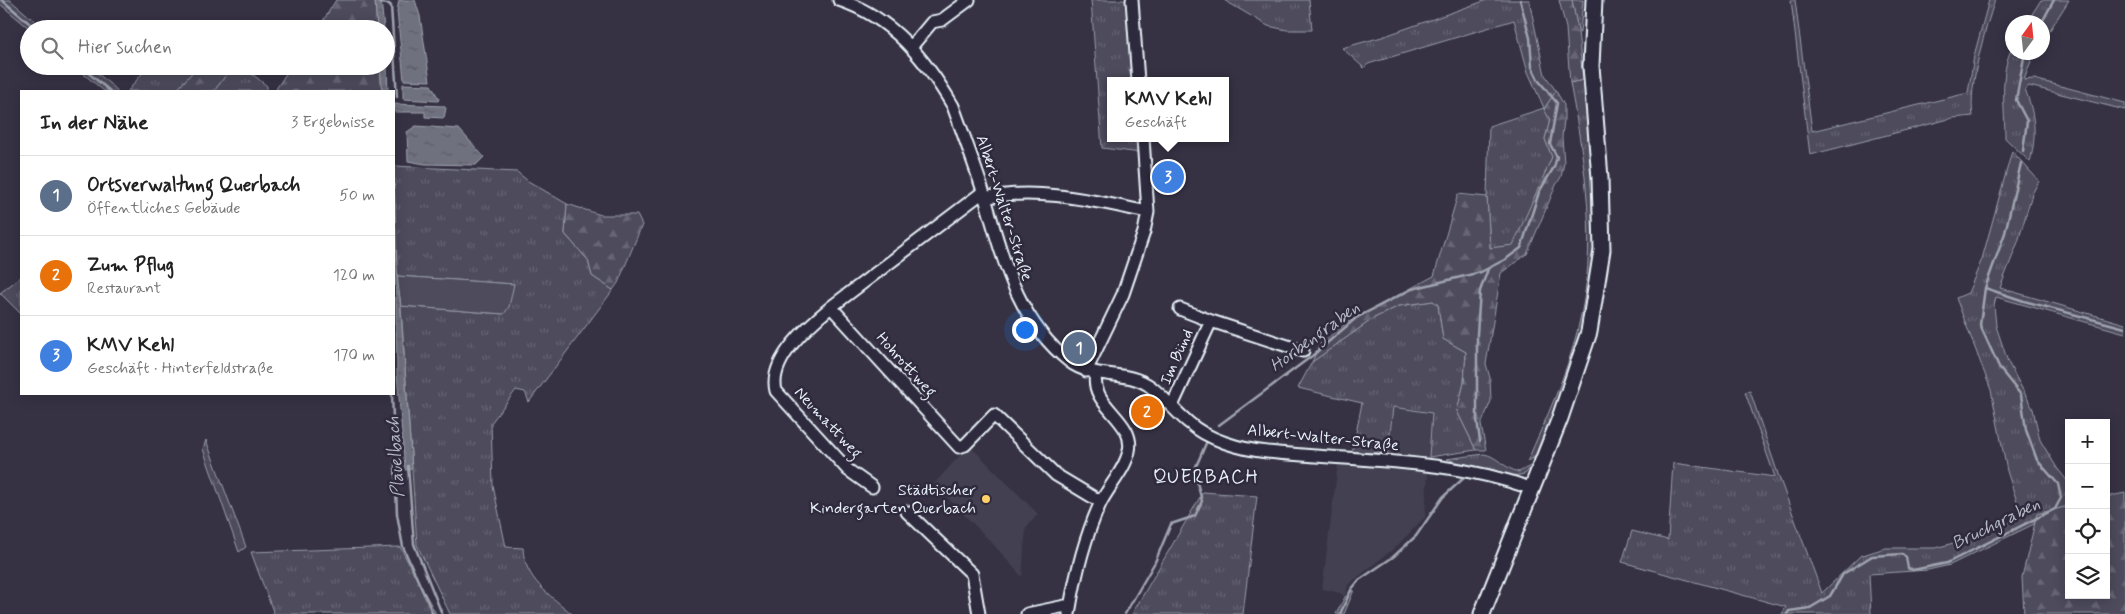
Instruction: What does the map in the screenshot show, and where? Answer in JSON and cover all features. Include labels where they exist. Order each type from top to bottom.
[{"type":"main road","points":[[1482,614],[1533,489],[1577,371],[1589,332],[1602,250],[1600,178],[1590,66],[1594,0]]},
{"type":"street","name":"Albert-Walter-Straße","points":[[839,0],[866,11],[912,46],[938,81],[953,106],[1016,295],[1041,332],[1070,362],[1091,373],[1132,378],[1149,386],[1188,422],[1205,433],[1232,445],[1265,451],[1432,465],[1533,489]]},
{"type":"street","points":[[912,46],[932,22],[942,20],[969,0]]},
{"type":"street","points":[[1132,0],[1138,77]]},
{"type":"street","points":[[1026,614],[1070,610],[1082,552],[1101,502],[1129,451],[1129,434],[1099,396],[1091,373],[1123,294],[1144,232],[1148,212],[1143,142]]},
{"type":"street","points":[[831,307],[984,195],[1033,192],[1068,196],[1148,212]]},
{"type":"street","name":"Neumattweg","points":[[831,307],[802,331],[776,370],[774,386],[776,391],[848,470],[872,486]]},
{"type":"street","name":"Hohrottweg","points":[[831,307],[959,447],[964,445],[994,415],[1056,475],[1101,502]]},
{"type":"street","name":"Im Bünd","points":[[1180,308],[1211,321],[1303,351]]},
{"type":"street","name":"Im Bünd","points":[[1172,406],[1211,321]]},
{"type":"street","points":[[908,512],[972,574],[979,614]]},
{"type":"shaded area","points":[[1393,407],[1432,413],[1425,517],[1397,546],[1348,585],[1345,597],[1340,593],[1322,589],[1338,463],[1352,453],[1388,452]]},
{"type":"shaded area","name":"Städtischer Kindergarten Querbach","points":[[969,445],[1038,514],[1026,528],[1022,577],[993,544],[934,484]]},
{"type":"green space","points":[[0,0],[10,0],[33,20],[20,21],[0,4]]},
{"type":"green space","points":[[336,0],[375,0],[376,20],[324,20]]},
{"type":"green space","points":[[1091,0],[1129,0],[1135,77],[1107,77],[1107,142],[1140,142],[1141,153],[1102,148]]},
{"type":"green space","points":[[1224,0],[1309,0],[1312,30],[1287,30],[1268,26]]},
{"type":"green space","points":[[1487,0],[1529,0],[1545,75],[1556,91],[1544,109],[1550,120],[1545,139],[1552,157],[1524,226],[1513,246],[1490,248],[1487,197],[1489,126],[1544,108],[1528,72],[1514,20],[1368,64],[1364,68],[1342,48],[1382,37]]},
{"type":"green space","points":[[1559,0],[1572,0],[1578,31],[1583,80],[1570,83],[1566,28]]},
{"type":"green space","points":[[1572,0],[1583,0],[1580,33],[1578,31]]},
{"type":"green space","points":[[1791,0],[1795,0],[1812,131],[1968,93],[1974,56],[1989,0],[1995,0],[1982,42],[1975,74],[1972,104],[1973,116],[1953,118],[1810,155]]},
{"type":"green space","points":[[2041,0],[2069,0],[2050,30],[2050,15],[2031,15]]},
{"type":"green space","points":[[2007,60],[2031,60],[2024,80],[2034,79],[2125,103],[2125,110],[2029,86],[2025,89],[2034,125],[2034,142],[2030,162],[2005,138],[2005,69]]},
{"type":"green space","points":[[85,75],[99,75],[117,90],[103,90]]},
{"type":"green space","points":[[141,75],[190,75],[177,90],[129,90]]},
{"type":"green space","points":[[190,75],[226,75],[215,90],[177,90]]},
{"type":"green space","points":[[226,75],[253,75],[267,86],[267,90],[215,90]]},
{"type":"green space","points":[[285,75],[381,75],[382,90],[279,90],[276,89]]},
{"type":"green space","points":[[1588,80],[1599,216],[1592,295],[1569,377],[1536,459],[1532,458],[1527,462],[1568,363],[1584,297],[1588,267],[1588,205],[1581,144],[1570,83]]},
{"type":"green space","points":[[1556,91],[1564,105],[1562,137],[1564,163],[1561,177],[1527,254],[1501,273],[1486,364],[1490,378],[1491,401],[1481,425],[1486,450],[1476,450],[1457,411],[1464,383],[1466,352],[1443,339],[1438,305],[1433,301],[1399,306],[1374,318],[1312,362],[1320,344],[1349,321],[1434,276],[1458,194],[1487,197],[1490,248],[1513,245],[1552,157],[1545,139],[1550,120],[1544,109]]},
{"type":"green space","points":[[2012,151],[2039,181],[2032,194],[2018,242],[2000,288],[2125,324],[2125,333],[1996,297],[1994,305],[1996,326],[2008,362],[2033,409],[2040,440],[2065,478],[2065,507],[2037,514],[2034,524],[1950,565],[1928,570],[1869,574],[1871,614],[1782,614],[1786,607],[1622,562],[1632,531],[1668,540],[1673,463],[1775,477],[1745,392],[1750,391],[1779,477],[1822,593],[1860,556],[1885,548],[1936,548],[1974,537],[2022,517],[2007,471],[1991,390],[1956,298],[1968,293],[1982,259]]},
{"type":"green space","points":[[395,166],[517,172],[528,181],[567,204],[565,234],[588,260],[592,276],[613,290],[529,402],[525,392],[516,390],[491,423],[493,486],[506,547],[523,548],[524,559],[533,577],[547,593],[572,614],[450,614],[417,545],[401,306],[503,314],[514,284],[397,276]]},
{"type":"green space","points":[[567,204],[601,215],[637,215],[642,225],[618,283],[613,290],[592,276],[588,260],[565,234]]},
{"type":"green space","points":[[397,276],[514,284],[509,307],[504,314],[401,306]]},
{"type":"green space","points":[[20,278],[20,313],[0,293]]},
{"type":"green space","points":[[1433,301],[1438,305],[1443,339],[1466,352],[1464,383],[1457,411],[1476,450],[1429,457],[1432,413],[1393,407],[1388,452],[1352,453],[1362,403],[1298,388],[1312,362],[1374,318],[1399,306]]},
{"type":"green space","points":[[206,440],[246,547],[239,552],[203,449]]},
{"type":"green space","points":[[1484,454],[1519,472],[1534,464],[1525,474],[1512,476],[1446,459]]},
{"type":"green space","points":[[1203,492],[1257,496],[1243,614],[1132,614]]},
{"type":"green space","points":[[2125,493],[2125,614],[2024,614],[2022,577],[2037,514],[2065,507],[2065,599],[2110,599],[2110,496]]},
{"type":"green space","points":[[400,547],[436,614],[274,614],[251,552]]},
{"type":"green space","points":[[1354,590],[1344,614],[1336,614],[1345,597]]},
{"type":"water","points":[[375,0],[381,0],[383,20],[376,20]]},
{"type":"water","points":[[399,0],[415,0],[420,16],[430,81],[404,80],[397,11]]},
{"type":"water","points":[[381,75],[387,75],[388,90],[382,90]]},
{"type":"water","points":[[403,84],[431,85],[439,99],[438,101],[403,99]]},
{"type":"water","points":[[395,104],[443,106],[446,108],[444,118],[425,117],[425,112],[395,112]]},
{"type":"water","points":[[416,126],[459,129],[484,157],[476,165],[425,164],[408,161],[407,132]]},
{"type":"water","points":[[395,218],[398,288],[412,469],[405,470],[397,373]]},
{"type":"waterway","points":[[2,0],[25,20]]},
{"type":"waterway","name":"Horbengraben","points":[[1219,425],[1312,356],[1356,318],[1412,289],[1481,272],[1506,259],[1521,248],[1539,192],[1554,167],[1557,157],[1550,144],[1557,103],[1539,81],[1532,67],[1530,38],[1520,0]]},
{"type":"waterway","name":"Bruchgraben","points":[[2046,15],[2054,0]]},
{"type":"waterway","points":[[379,3],[391,6],[392,20]]},
{"type":"waterway","name":"Bruchgraben","points":[[2023,151],[2027,121],[2016,100],[2024,60]]},
{"type":"waterway","points":[[395,67],[397,97]]},
{"type":"waterway","points":[[91,75],[109,90]]},
{"type":"waterway","name":"Bruchgraben","points":[[1787,614],[1789,611],[1810,608],[1830,596],[1843,574],[1872,556],[1902,554],[1906,557],[1908,568],[1913,570],[1947,563],[2055,509],[2061,498],[2058,484],[2037,460],[2026,430],[2021,395],[2000,369],[1980,325],[1985,288],[2005,233],[2021,163]]},
{"type":"waterway","points":[[1480,441],[1477,419],[1477,334],[1480,291],[1488,269]]},
{"type":"waterway","points":[[1985,288],[2024,301],[2125,328]]},
{"type":"waterway","points":[[392,395],[397,514],[403,547],[433,614]]},
{"type":"waterway","name":"Horbengraben","points":[[1125,614],[1155,562],[1171,524],[1195,516],[1202,501],[1194,471],[1207,441]]},
{"type":"waterway","name":"Plauelbach","points":[[408,466],[414,544],[442,614]]},
{"type":"waterway","points":[[1340,614],[1351,590],[1359,580],[1393,557],[1416,536],[1443,497],[1465,477]]},
{"type":"place","name":"KMV Kehl","points":[[1168,177]]},
{"type":"place","name":"Ortsverwaltung Querbach","points":[[1079,348]]},
{"type":"place","name":"Zum Pflug","points":[[1147,412]]},
{"type":"place","name":"Städtischer Kindergarten Querbach","points":[[986,499]]},
{"type":"district","name":"QUERBACH","points":[[1206,477]]}]
